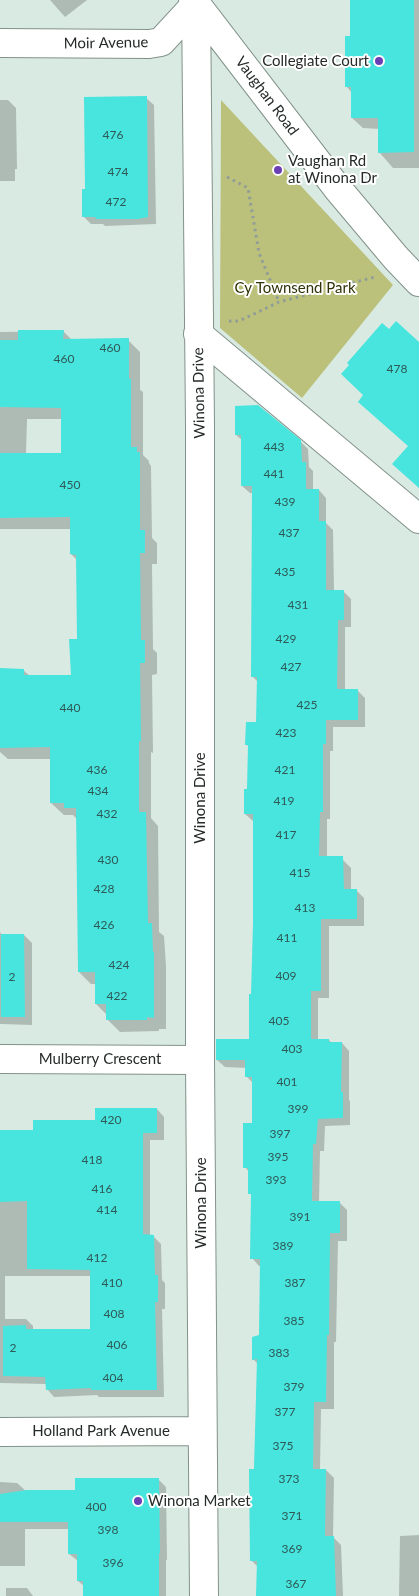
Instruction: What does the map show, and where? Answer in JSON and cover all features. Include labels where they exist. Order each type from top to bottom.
[{"type":"street","name":"Moir Avenue","points":[[0,44],[150,44],[161,42],[195,1]]},
{"type":"street","name":"Vaughan Road","points":[[195,1],[338,189],[396,258],[419,282]]},
{"type":"street","name":"Winona Drive","points":[[195,1],[210,327],[200,426],[200,1060],[204,1596]]},
{"type":"street","points":[[210,327],[419,519]]},
{"type":"street","name":"Mulberry Crescent","points":[[0,1059],[200,1060]]},
{"type":"street","name":"Holland Park Avenue","points":[[0,1432],[202,1430]]},
{"type":"path","points":[[220,172],[233,182],[248,188],[259,253],[280,302]]},
{"type":"path","points":[[210,327],[239,321],[280,302],[376,276]]},
{"type":"green space","name":"Cy Townsend Park","points":[[221,100],[393,285],[302,398],[220,328]]},
{"type":"building","name":"Collegiate Court","points":[[350,0],[414,0],[414,152],[378,153],[378,118],[351,118],[351,87],[345,87],[345,36],[350,36]]},
{"type":"building","points":[[147,96],[148,217],[138,219],[96,219],[95,217],[82,217],[82,189],[85,189],[84,97]]},
{"type":"building","points":[[396,321],[419,342],[419,488],[392,464],[408,446],[358,402],[363,395],[341,374],[349,365],[347,363],[382,323],[389,329]]},
{"type":"building","points":[[18,330],[64,330],[63,339],[129,338],[131,447],[137,447],[137,452],[140,452],[140,530],[145,530],[145,553],[140,553],[141,640],[145,640],[145,663],[140,663],[141,741],[139,741],[139,812],[146,812],[148,923],[152,923],[154,952],[154,1018],[147,1017],[147,1020],[106,1020],[106,1004],[95,1004],[95,972],[78,972],[76,808],[64,808],[64,803],[50,803],[50,747],[0,748],[0,668],[24,669],[24,675],[71,675],[69,639],[77,639],[76,555],[70,554],[70,517],[0,518],[0,453],[61,453],[61,408],[0,407],[0,340],[18,340]]},
{"type":"building","points":[[258,405],[301,440],[302,462],[306,462],[306,489],[319,489],[319,521],[326,521],[326,590],[344,590],[344,620],[338,620],[337,689],[358,689],[358,720],[326,720],[326,744],[323,744],[323,812],[320,812],[319,856],[343,856],[344,889],[357,889],[357,919],[321,919],[321,991],[311,991],[311,1039],[329,1039],[329,1042],[342,1042],[341,1092],[343,1092],[343,1118],[318,1119],[316,1144],[313,1144],[312,1201],[340,1201],[340,1233],[330,1233],[326,1402],[314,1402],[313,1469],[326,1469],[325,1536],[334,1536],[336,1596],[256,1596],[257,1561],[250,1561],[249,1469],[254,1469],[257,1359],[252,1360],[252,1337],[259,1335],[260,1259],[250,1259],[251,1194],[248,1194],[248,1168],[243,1168],[243,1123],[252,1123],[252,1077],[245,1077],[245,1060],[216,1060],[216,1039],[249,1039],[249,994],[251,994],[253,923],[253,814],[244,814],[244,789],[247,789],[248,745],[245,745],[246,722],[256,722],[257,677],[251,677],[252,486],[241,486],[241,435],[235,435],[235,406]]},
{"type":"building","points":[[1,934],[24,934],[25,1017],[1,1017]]},
{"type":"building","points":[[95,1108],[157,1108],[157,1133],[143,1133],[143,1234],[154,1235],[155,1275],[158,1275],[158,1302],[155,1302],[157,1390],[91,1390],[91,1388],[46,1390],[45,1377],[3,1376],[3,1326],[26,1325],[26,1329],[90,1329],[90,1270],[27,1269],[27,1201],[0,1202],[0,1130],[33,1130],[33,1120],[95,1120]]},
{"type":"building","points":[[75,1478],[159,1478],[159,1596],[83,1596],[83,1581],[77,1581],[77,1554],[68,1554],[68,1522],[0,1522],[0,1494],[27,1490],[75,1490]]},
{"type":"place","name":"Collegiate Court","points":[[379,61]]},
{"type":"place","name":"Vaughan Rd at Winona Dr","points":[[278,170]]},
{"type":"place","name":"Winona Market","points":[[138,1501]]}]
